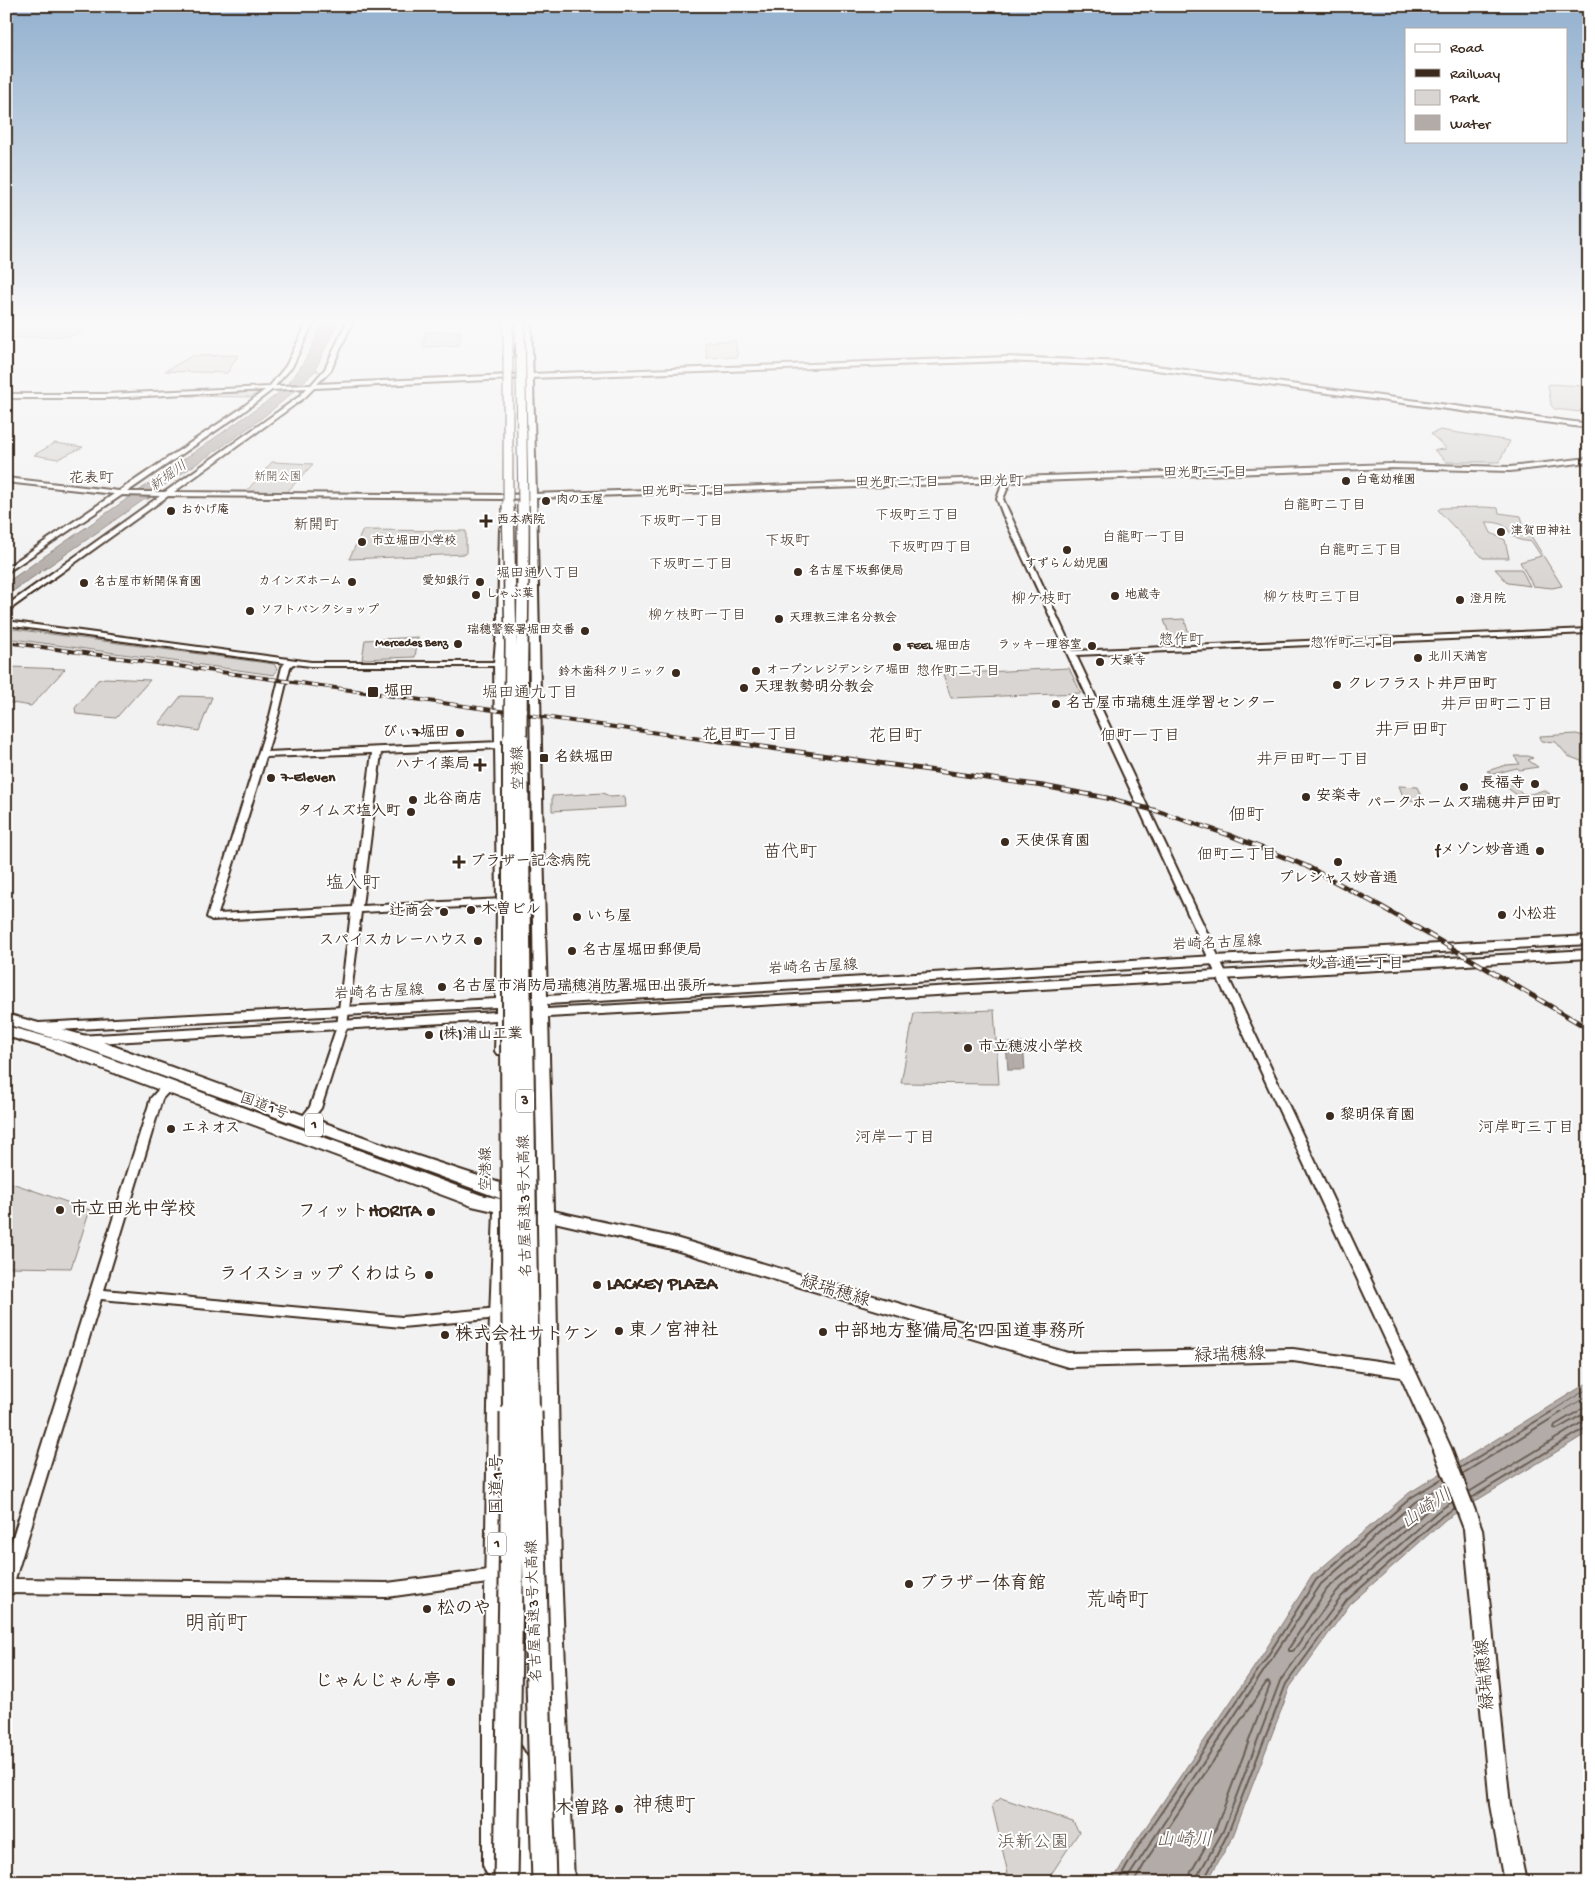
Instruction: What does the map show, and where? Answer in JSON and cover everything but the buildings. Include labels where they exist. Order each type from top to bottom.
[{"type":"highway","name":"名古屋高速3号大高線","points":[[506,1882],[512,1523],[511,644],[508,569],[507,409]]},
{"type":"highway","name":"名古屋高速3号大高線","points":[[522,409],[524,568],[521,643],[521,786],[526,1250],[532,1525],[544,1882]]},
{"type":"highway","points":[[522,416],[517,423],[516,436],[518,579],[533,586]]},
{"type":"highway","name":"国道1号","points":[[6,1018],[168,1086],[478,1201],[503,1199]]},
{"type":"highway","name":"国道1号","points":[[6,1031],[80,1040],[304,1122],[546,1215]]},
{"type":"highway","name":"国道1号","points":[[496,1882],[493,1725],[497,1576],[499,1313],[503,1199]]},
{"type":"highway","points":[[546,1215],[550,1570],[560,1882]]},
{"type":"highway","points":[[493,1725],[525,1774],[528,1882]]},
{"type":"main road","name":"空港線","points":[[503,1199],[503,902],[499,663],[503,620],[505,409]]},
{"type":"main road","name":"空港線","points":[[531,409],[536,817],[546,1215]]},
{"type":"main road","name":"岩崎名古屋線","points":[[542,1007],[1215,960],[1589,940]]},
{"type":"main road","name":"岩崎名古屋線","points":[[42,1034],[343,1011],[502,1009],[1223,975],[1589,954]]},
{"type":"main road","name":"岩崎名古屋線","points":[[80,1040],[342,1026],[502,1009]]},
{"type":"main road","name":"緑瑞穂線","points":[[546,1215],[672,1243],[1068,1360],[1293,1355],[1407,1371],[1446,1459],[1471,1523],[1475,1542],[1485,1668],[1500,1805],[1515,1882]]},
{"type":"street","points":[[6,571],[244,409]]},
{"type":"street","points":[[6,610],[168,496],[286,409]]},
{"type":"street","points":[[1452,409],[1589,427]]},
{"type":"street","points":[[6,480],[119,494],[168,496],[504,497],[1391,466],[1510,469],[1589,460]]},
{"type":"street","points":[[1007,480],[1000,499],[1132,782],[1134,796],[1156,842],[1166,855],[1223,975],[1407,1371]]},
{"type":"street","points":[[6,623],[290,662],[328,665],[535,664]]},
{"type":"street","points":[[1071,653],[1589,631]]},
{"type":"street","points":[[290,662],[286,667],[262,756],[212,917],[503,902]]},
{"type":"street","points":[[262,756],[500,745]]},
{"type":"street","points":[[304,1122],[315,1108],[342,1026],[377,750]]},
{"type":"street","points":[[168,1086],[158,1098],[153,1109],[6,1584],[386,1590],[497,1576]]},
{"type":"street","points":[[96,1294],[402,1322],[499,1313]]},
{"type":"green space","points":[[1555,409],[1589,409],[1589,411],[1580,410],[1580,412]]},
{"type":"green space","points":[[1440,430],[1510,441],[1499,462],[1447,462],[1434,450],[1447,449],[1431,434]]},
{"type":"green space","points":[[55,443],[83,447],[58,459],[34,455]]},
{"type":"green space","name":"新開公園","points":[[272,462],[313,464],[286,493],[244,494]]},
{"type":"green space","points":[[1441,508],[1498,508],[1499,513],[1521,516],[1523,523],[1562,586],[1552,588],[1533,586],[1520,562],[1541,556],[1532,542],[1520,540],[1500,524],[1486,522],[1491,533],[1505,540],[1509,558],[1483,558],[1438,510]]},
{"type":"green space","points":[[363,530],[466,531],[466,554],[349,559]]},
{"type":"green space","points":[[1495,569],[1521,569],[1530,586],[1508,583]]},
{"type":"green space","points":[[1184,619],[1191,639],[1171,639],[1164,620]]},
{"type":"green space","points":[[6,628],[274,664],[277,669],[274,675],[6,638]]},
{"type":"green space","points":[[418,637],[415,657],[362,659],[365,640]]},
{"type":"green space","points":[[10,667],[65,669],[31,706],[6,702],[6,693],[12,688],[6,687],[6,670]]},
{"type":"green space","points":[[1069,668],[1081,693],[951,698],[943,674]]},
{"type":"green space","points":[[105,678],[150,680],[116,718],[76,714],[75,708],[98,680]]},
{"type":"green space","points":[[181,696],[212,697],[199,731],[159,724]]},
{"type":"green space","points":[[1576,734],[1589,737],[1589,764],[1568,756],[1556,742],[1541,741],[1540,736]]},
{"type":"green space","points":[[1514,756],[1533,758],[1528,760],[1538,767],[1520,770],[1517,768],[1493,774],[1487,771],[1506,765],[1520,764]]},
{"type":"green space","points":[[1501,774],[1522,794],[1531,794],[1544,790],[1550,794],[1520,797],[1499,782]]},
{"type":"green space","points":[[1399,786],[1417,787],[1424,802],[1410,800],[1403,796]]},
{"type":"green space","points":[[603,793],[611,797],[624,796],[625,807],[552,811],[552,796]]},
{"type":"green space","points":[[994,1010],[999,1084],[901,1083],[914,1013]]},
{"type":"green space","points":[[6,1181],[90,1210],[71,1268],[6,1267]]},
{"type":"green space","name":"浜新公園","points":[[1001,1798],[1073,1822],[1079,1832],[1046,1882],[1010,1882],[992,1805]]},
{"type":"water","name":"新堀川","points":[[256,409],[273,409],[153,493],[149,499],[145,499],[6,596],[6,583]]},
{"type":"water","points":[[1006,1043],[1023,1043],[1025,1070],[1008,1070]]},
{"type":"water","name":"山崎川","points":[[1589,1382],[1589,1432],[1446,1519],[1350,1604],[1290,1687],[1233,1836],[1207,1882],[1112,1882],[1133,1846],[1261,1657],[1312,1576],[1409,1493]]},
{"type":"railway","points":[[6,642],[715,741]]},
{"type":"railway","points":[[706,739],[1043,786],[1107,798],[1157,811],[1229,835],[1306,866],[1382,907],[1589,1029]]},
{"type":"place","name":"白竜幼稚園","points":[[1346,481]]},
{"type":"place","name":"肉の玉屋","points":[[546,501]]},
{"type":"place","name":"おかげ庵","points":[[171,511]]},
{"type":"place","name":"西本病院","points":[[486,521]]},
{"type":"place","name":"津賀田神社","points":[[1501,532]]},
{"type":"place","name":"市立堀田小学校","points":[[362,542]]},
{"type":"place","name":"すずらん幼児園","points":[[1067,550]]},
{"type":"place","name":"名古屋下坂郵便局","points":[[798,572]]},
{"type":"place","name":"カインズホーム","points":[[352,582]]},
{"type":"place","name":"愛知銀行","points":[[480,582]]},
{"type":"place","name":"名古屋市新開保育園","points":[[84,583]]},
{"type":"place","name":"しゃぶ葉","points":[[476,595]]},
{"type":"place","name":"地蔵寺","points":[[1115,596]]},
{"type":"place","name":"澄月院","points":[[1460,600]]},
{"type":"place","name":"ソフトバンクショップ","points":[[250,611]]},
{"type":"place","name":"天理教三津名分教会","points":[[779,619]]},
{"type":"place","name":"瑞穂警察署堀田交番","points":[[585,631]]},
{"type":"place","name":"Mercedes Benz","points":[[458,644]]},
{"type":"place","name":"ラッキー理容室","points":[[1092,646]]},
{"type":"place","name":"FEEL 堀田店","points":[[897,647]]},
{"type":"place","name":"北川天満宮","points":[[1418,658]]},
{"type":"place","name":"大乗寺","points":[[1100,662]]},
{"type":"place","name":"オープンレジデンシア堀田","points":[[756,671]]},
{"type":"place","name":"鈴木歯科クリニック","points":[[676,673]]},
{"type":"place","name":"クレフラスト井戸田町","points":[[1337,685]]},
{"type":"place","name":"天理教勢明分教会","points":[[744,688]]},
{"type":"place","name":"堀田","points":[[373,692]]},
{"type":"place","name":"名古屋市瑞穂生涯学習センター","points":[[1056,704]]},
{"type":"place","name":"びぃ7堀田","points":[[460,733]]},
{"type":"place","name":"名鉄堀田","points":[[544,758]]},
{"type":"place","name":"ハナイ薬局","points":[[480,765]]},
{"type":"place","name":"7-Eleven","points":[[271,778]]},
{"type":"place","name":"長福寺","points":[[1535,784]]},
{"type":"place","name":"パークホームズ瑞穂井戸田町","points":[[1464,787]]},
{"type":"place","name":"安楽寺","points":[[1306,797]]},
{"type":"place","name":"北谷商店","points":[[413,800]]},
{"type":"place","name":"タイムズ塩入町","points":[[411,812]]},
{"type":"place","name":"天使保育園","points":[[1005,842]]},
{"type":"place","name":"fメゾン妙音通","points":[[1540,851]]},
{"type":"place","name":"ブラザー記念病院","points":[[459,862]]},
{"type":"place","name":"プレシャス妙音通","points":[[1338,862]]},
{"type":"place","name":"木曽ビル","points":[[471,910]]},
{"type":"place","name":"辻商会","points":[[444,912]]},
{"type":"place","name":"小松荘","points":[[1502,915]]},
{"type":"place","name":"いち屋","points":[[577,917]]},
{"type":"place","name":"スパイスカレーハウス","points":[[478,941]]},
{"type":"place","name":"名古屋堀田郵便局","points":[[572,951]]},
{"type":"place","name":"名古屋市消防局瑞穂消防署堀田出張所","points":[[442,987]]},
{"type":"place","name":"(株)浦山工業","points":[[429,1035]]},
{"type":"place","name":"市立穂波小学校","points":[[968,1048]]},
{"type":"place","name":"黎明保育園","points":[[1330,1116]]},
{"type":"place","name":"エネオス","points":[[171,1129]]},
{"type":"place","name":"市立田光中学校","points":[[60,1210]]},
{"type":"place","name":"フィットHORITA","points":[[431,1212]]},
{"type":"place","name":"ライスショップ くわはら","points":[[429,1275]]},
{"type":"place","name":"LACKEY PLAZA","points":[[597,1285]]},
{"type":"place","name":"東ノ宮神社","points":[[619,1331]]},
{"type":"place","name":"中部地方整備局名四国道事務所","points":[[823,1332]]},
{"type":"place","name":"株式会社サトケン","points":[[445,1335]]},
{"type":"place","name":"ブラザー体育館","points":[[909,1584]]},
{"type":"place","name":"松のや","points":[[427,1609]]},
{"type":"place","name":"じゃんじゃん亭","points":[[451,1682]]},
{"type":"place","name":"木曽路","points":[[619,1809]]},
{"type":"district","name":"田光町三丁目","points":[[1205,473]]},
{"type":"district","name":"花表町","points":[[91,479]]},
{"type":"district","name":"田光町","points":[[1001,482]]},
{"type":"district","name":"田光町二丁目","points":[[897,483]]},
{"type":"district","name":"田光町一丁目","points":[[683,492]]},
{"type":"district","name":"白龍町二丁目","points":[[1324,506]]},
{"type":"district","name":"下坂町三丁目","points":[[917,516]]},
{"type":"district","name":"下坂町一丁目","points":[[681,522]]},
{"type":"district","name":"新開町","points":[[316,526]]},
{"type":"district","name":"白龍町一丁目","points":[[1144,538]]},
{"type":"district","name":"下坂町","points":[[787,542]]},
{"type":"district","name":"下坂町四丁目","points":[[930,548]]},
{"type":"district","name":"白龍町三丁目","points":[[1360,551]]},
{"type":"district","name":"下坂町二丁目","points":[[691,565]]},
{"type":"district","name":"堀田通八丁目","points":[[538,574]]},
{"type":"district","name":"柳ケ枝町三丁目","points":[[1312,598]]},
{"type":"district","name":"柳ケ枝町","points":[[1041,600]]},
{"type":"district","name":"柳ケ枝町一丁目","points":[[697,616]]},
{"type":"district","name":"惣作町","points":[[1181,641]]},
{"type":"district","name":"惣作町三丁目","points":[[1352,644]]},
{"type":"district","name":"惣作町二丁目","points":[[958,672]]},
{"type":"district","name":"堀田通九丁目","points":[[530,694]]},
{"type":"district","name":"井戸田町二丁目","points":[[1497,706]]},
{"type":"district","name":"井戸田町","points":[[1411,731]]},
{"type":"district","name":"花目町一丁目","points":[[750,736]]},
{"type":"district","name":"花目町","points":[[895,737]]},
{"type":"district","name":"佃町一丁目","points":[[1140,737]]},
{"type":"district","name":"井戸田町一丁目","points":[[1313,761]]},
{"type":"district","name":"佃町","points":[[1246,816]]},
{"type":"district","name":"苗代町","points":[[790,853]]},
{"type":"district","name":"佃町二丁目","points":[[1237,856]]},
{"type":"district","name":"塩入町","points":[[353,884]]},
{"type":"district","name":"妙音通二丁目","points":[[1356,965]]},
{"type":"district","name":"河岸町三丁目","points":[[1526,1129]]},
{"type":"district","name":"河岸一丁目","points":[[895,1139]]},
{"type":"district","name":"荒崎町","points":[[1117,1602]]},
{"type":"district","name":"明前町","points":[[216,1625]]},
{"type":"district","name":"神穂町","points":[[664,1807]]}]
